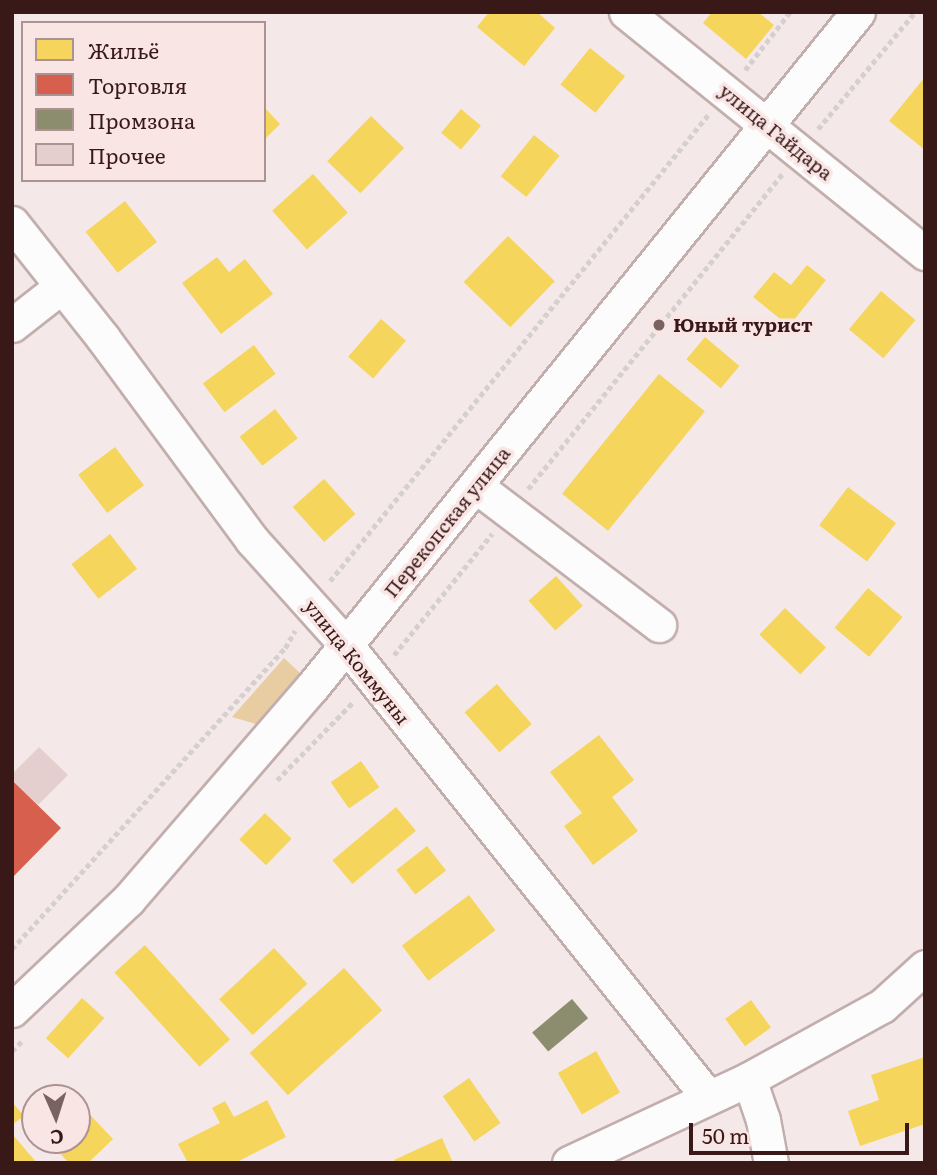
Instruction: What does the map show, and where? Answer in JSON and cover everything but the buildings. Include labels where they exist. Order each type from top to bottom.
[{"type":"street","name":"улица Гайдара","points":[[626,12],[925,253]]},
{"type":"street","name":"Перекопская улица","points":[[22,1021],[346,646],[858,12]]},
{"type":"street","name":"улица Коммуны","points":[[12,223],[252,540],[312,604],[708,1097]]},
{"type":"street","points":[[12,325],[62,286]]},
{"type":"street","points":[[477,486],[659,625]]},
{"type":"street","points":[[569,1163],[749,1079],[882,1006],[925,967]]},
{"type":"street","points":[[749,1079],[763,1120],[771,1163]]},
{"type":"path","points":[[12,949],[285,648],[312,604],[790,12]]},
{"type":"path","points":[[275,781],[373,681],[915,12]]},
{"type":"path","points":[[12,1051],[22,1021]]},
{"type":"shaded area","points":[[284,658],[300,673],[256,724],[232,717]]},
{"type":"place","name":"Юный турист","points":[[659,325]]}]
